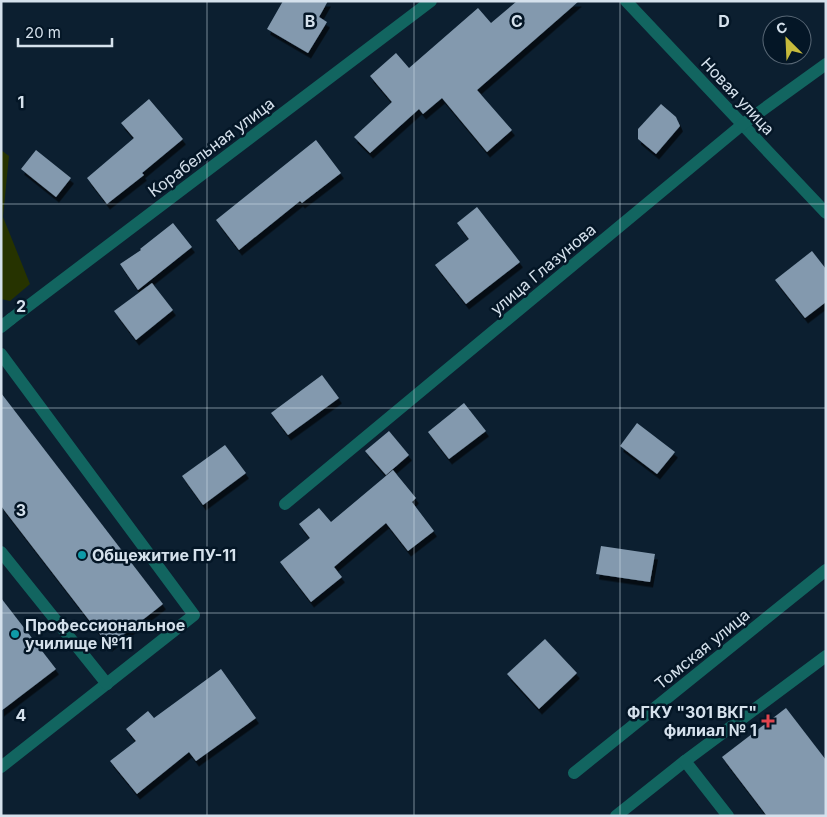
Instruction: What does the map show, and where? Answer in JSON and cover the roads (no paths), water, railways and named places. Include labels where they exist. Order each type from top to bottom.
[{"type":"street","name":"Корабельная улица","points":[[6,323],[431,1]]},
{"type":"street","name":"Новая улица","points":[[626,1],[826,213]]},
{"type":"street","name":"улица Глазунова","points":[[286,504],[743,124],[826,64]]},
{"type":"street","points":[[1,354],[194,615],[1,767]]},
{"type":"street","points":[[1,552],[107,684]]},
{"type":"street","name":"Томская улица","points":[[574,773],[826,570]]},
{"type":"street","points":[[616,816],[685,761],[826,656]]},
{"type":"street","points":[[685,761],[728,816]]},
{"type":"place","name":"Общежитие ПУ-11","points":[[82,555]]},
{"type":"place","name":"Профессиональное училище №11","points":[[15,634]]},
{"type":"place","name":"ФГКУ \"301 ВКГ\" филиал № 1","points":[[768,721]]}]
